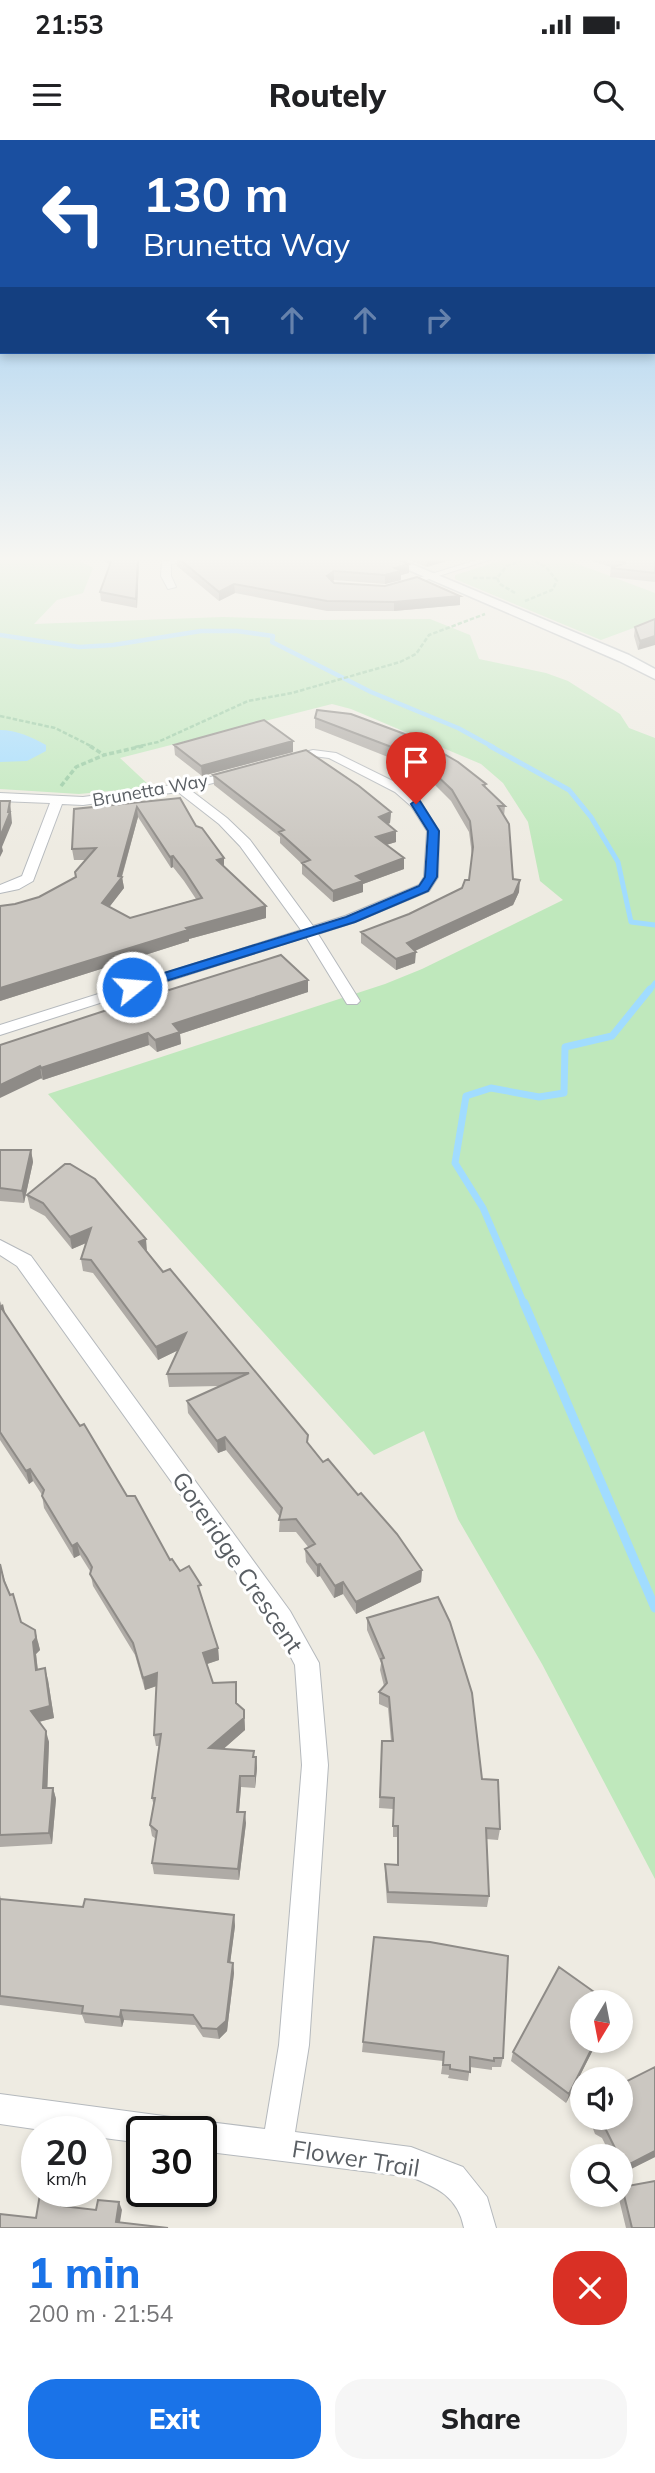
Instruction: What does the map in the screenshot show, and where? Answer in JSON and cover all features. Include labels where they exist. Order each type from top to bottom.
[{"type":"street","points":[[617,655],[653,671]]},
{"type":"street","points":[[0,1030],[351,919],[424,888],[431,877],[433,831],[416,804],[399,789],[332,755],[313,753],[278,760]]},
{"type":"street","name":"Brunetta Way","points":[[0,797],[83,801],[180,788],[254,768]]},
{"type":"street","points":[[180,788],[223,821],[245,843],[310,932],[352,1002]]},
{"type":"street","points":[[0,889],[14,887],[27,878],[57,800]]},
{"type":"street","name":"Goreridge Crescent","points":[[0,1247],[24,1261],[282,1618],[307,1663],[316,1765],[294,2045],[277,2146]]},
{"type":"street","points":[[0,2109],[126,2126]]},
{"type":"street","name":"Flower Trail","points":[[217,2138],[411,2162],[452,2178],[476,2208],[480,2228]]},
{"type":"path","points":[[57,800],[62,782],[76,767],[104,755],[158,742],[248,701],[292,693],[400,662],[413,655]]},
{"type":"path","points":[[0,716],[52,725],[76,735],[104,755]]},
{"type":"green space","points":[[0,655],[478,655],[479,659],[546,673],[568,681],[620,714],[629,728],[655,738],[655,1879],[542,1664],[458,1519],[424,1431],[374,1455],[48,1094],[385,984],[422,969],[563,900],[540,881],[528,822],[503,783],[481,764],[351,709],[332,704],[120,758],[151,787],[79,794],[0,789]]},
{"type":"water","points":[[0,730],[29,737],[46,745],[46,751],[27,761],[0,762]]},
{"type":"building","points":[[317,710],[351,714],[418,739],[458,762],[486,784],[483,785],[505,806],[498,806],[509,824],[513,879],[520,880],[514,894],[407,943],[416,952],[396,959],[361,932],[409,914],[462,888],[465,880],[469,880],[473,847],[470,821],[452,790],[431,770],[394,748],[315,718]]},
{"type":"building","points":[[264,720],[293,741],[201,766],[174,745]]},
{"type":"building","points":[[306,750],[359,786],[391,812],[379,817],[396,831],[376,837],[404,858],[356,876],[363,881],[333,891],[302,863],[310,860],[279,832],[284,830],[213,775]]},
{"type":"building","points":[[180,798],[196,826],[202,828],[224,858],[217,860],[266,906],[186,928],[188,930],[0,988],[0,906],[39,897],[76,877],[75,872],[96,848],[72,849],[74,809]],"holes":[[[137,807],[170,857],[173,856],[184,870],[202,898],[130,918],[102,903],[122,877],[118,876]]]},
{"type":"building","points":[[0,801],[10,801],[10,812],[0,837]]},
{"type":"building","points":[[281,955],[308,980],[173,1024],[180,1032],[155,1040],[148,1033],[41,1068],[40,1066],[0,1085],[0,1045]]},
{"type":"building","points":[[0,1150],[31,1150],[22,1191],[0,1188]]},
{"type":"building","points":[[65,1164],[70,1164],[95,1179],[146,1239],[139,1242],[163,1272],[170,1269],[308,1435],[307,1442],[323,1462],[328,1459],[358,1495],[361,1493],[397,1534],[422,1570],[356,1602],[343,1582],[335,1586],[320,1564],[317,1565],[305,1549],[315,1544],[296,1519],[279,1520],[282,1508],[225,1437],[217,1441],[187,1401],[249,1373],[167,1374],[186,1333],[156,1347],[91,1260],[81,1259],[91,1228],[70,1237],[43,1203],[27,1195]]},
{"type":"building","points":[[0,1306],[80,1426],[84,1424],[127,1496],[135,1496],[170,1560],[172,1559],[180,1571],[189,1566],[201,1585],[198,1586],[218,1648],[203,1653],[213,1683],[236,1682],[236,1703],[244,1710],[244,1718],[209,1748],[254,1751],[253,1757],[256,1757],[255,1776],[240,1776],[237,1812],[245,1812],[238,1869],[152,1863],[157,1831],[150,1825],[161,1734],[154,1735],[157,1673],[143,1678],[133,1643],[90,1574],[92,1567],[87,1558],[77,1543],[72,1546],[42,1496],[44,1490],[30,1469],[26,1471],[0,1432]]},
{"type":"building","points":[[0,1564],[21,1622],[35,1630],[36,1638],[33,1642],[36,1670],[45,1668],[50,1706],[31,1711],[46,1731],[43,1788],[53,1788],[49,1833],[0,1835]]},
{"type":"building","points":[[438,1597],[450,1622],[472,1693],[482,1779],[498,1780],[500,1829],[486,1828],[489,1896],[388,1892],[385,1864],[398,1865],[398,1826],[393,1826],[394,1798],[380,1797],[382,1741],[393,1741],[389,1697],[379,1692],[387,1683],[381,1659],[384,1658],[367,1618]]},
{"type":"building","points":[[0,1899],[83,1907],[85,1899],[234,1915],[228,1962],[233,1963],[226,2021],[217,2029],[202,2028],[193,2015],[121,2010],[120,2017],[82,2013],[83,2006],[0,1996]]},
{"type":"building","points":[[374,1937],[430,1942],[508,1956],[503,2058],[494,2058],[494,2061],[470,2057],[470,2072],[450,2069],[450,2065],[443,2065],[444,2052],[363,2042]]},
{"type":"building","points":[[559,1967],[591,1990],[570,1990],[570,2053],[590,2053],[582,2067],[570,2067],[569,2094],[513,2052]]},
{"type":"building","points":[[655,2067],[655,2151],[633,2162],[633,2144],[613,2144],[606,2130],[633,2130],[633,2078]]},
{"type":"building","points":[[655,2181],[655,2228],[632,2228],[627,2207],[633,2207],[633,2185]]},
{"type":"building","points":[[112,2201],[119,2202],[116,2222],[168,2228],[0,2228],[0,2214],[36,2218],[38,2207],[96,2210],[97,2207],[112,2207]]},
{"type":"waterway","points":[[299,655],[371,692],[458,728],[493,747]]},
{"type":"waterway","points":[[490,746],[569,790],[591,817],[618,862],[631,922],[655,925]]},
{"type":"waterway","points":[[649,991],[655,983]]},
{"type":"waterway","points":[[524,1304],[483,1208],[455,1163],[466,1096],[491,1088],[539,1097],[564,1093],[565,1047],[612,1036],[650,989]]},
{"type":"waterway","points":[[524,1303],[655,1608]]},
{"type":"route","points":[[132,987],[351,919],[409,897],[424,888],[431,877],[433,831],[416,804]]}]
